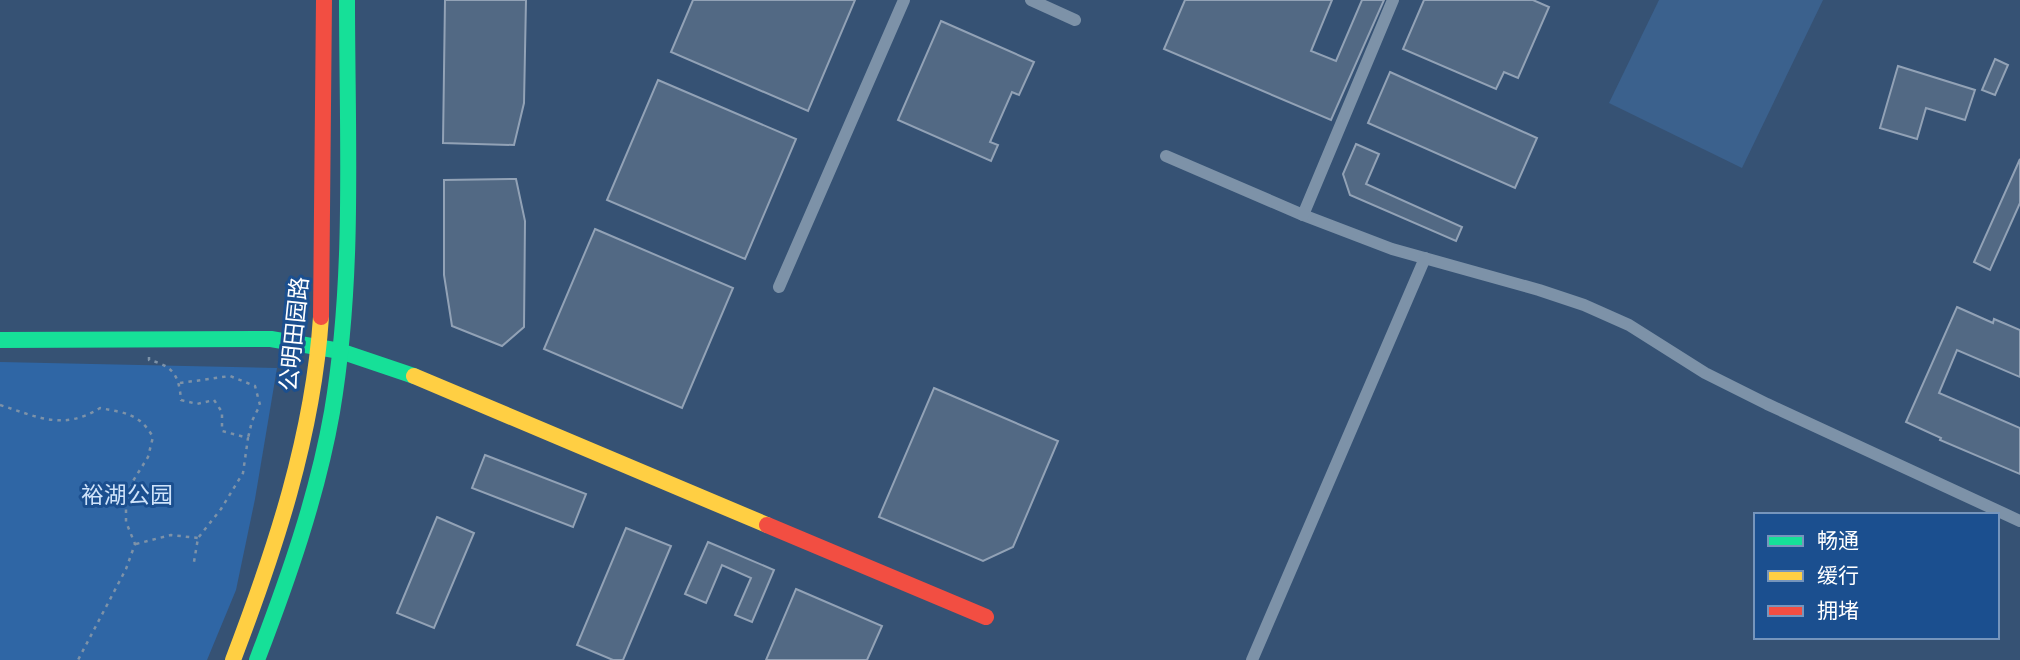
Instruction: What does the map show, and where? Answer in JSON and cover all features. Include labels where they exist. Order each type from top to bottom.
[{"type":"street","name":"公明田园路","points":[[233,660],[281,527],[301,448],[318,347],[323,271],[324,0]]},
{"type":"street","name":"公明田园路","points":[[257,660],[302,534],[323,453],[340,351],[346,271],[346,0]]},
{"type":"street","points":[[779,287],[904,0]]},
{"type":"street","points":[[1031,0],[1075,20]]},
{"type":"street","points":[[1303,215],[1393,0]]},
{"type":"street","points":[[1166,156],[1303,215],[1392,249],[1539,290],[1595,310],[1629,325],[1705,373],[1755,398],[2020,521]]},
{"type":"street","points":[[1252,660],[1425,258]]},
{"type":"street","points":[[0,340],[271,339],[340,351],[399,370],[986,617]]},
{"type":"path","points":[[149,339],[149,360],[165,364],[180,383],[181,400],[197,404],[214,400],[222,412],[222,431],[248,438]]},
{"type":"path","points":[[180,383],[230,376],[255,386],[260,405],[252,421],[243,473],[221,509],[198,538],[194,562]]},
{"type":"path","points":[[0,405],[44,420],[67,422],[89,415],[100,408],[131,414],[145,424],[153,437],[148,457],[133,481],[125,501],[126,522],[135,544],[126,569],[78,660]]},
{"type":"path","points":[[135,544],[171,536],[198,538]]},
{"type":"green space","name":"裕湖公园","points":[[0,362],[277,368],[255,499],[236,590],[207,660],[0,660]]},
{"type":"shaded area","points":[[1659,0],[1823,0],[1742,168],[1609,103]]},
{"type":"building","points":[[445,0],[526,0],[524,103],[514,145],[443,143]]},
{"type":"building","points":[[693,0],[855,0],[808,111],[671,52]]},
{"type":"building","points":[[1185,0],[1332,0],[1311,51],[1336,61],[1362,0],[1384,0],[1331,120],[1164,49]]},
{"type":"building","points":[[1424,0],[1533,0],[1549,7],[1518,78],[1504,72],[1496,89],[1403,49]]},
{"type":"building","points":[[941,21],[1034,62],[1019,95],[1012,92],[990,142],[998,145],[991,161],[898,120]]},
{"type":"building","points":[[1995,59],[2008,65],[1995,95],[1982,90]]},
{"type":"building","points":[[1898,66],[1975,90],[1965,120],[1926,108],[1917,139],[1880,128]]},
{"type":"building","points":[[1390,72],[1537,138],[1515,188],[1368,123]]},
{"type":"building","points":[[658,80],[796,139],[745,259],[607,200]]},
{"type":"building","points":[[1356,144],[1379,154],[1366,184],[1462,227],[1456,241],[1350,195],[1343,174]]},
{"type":"building","points":[[2020,159],[2020,203],[1990,270],[1974,262]]},
{"type":"building","points":[[516,179],[525,221],[524,327],[502,346],[452,326],[444,275],[444,180]]},
{"type":"building","points":[[595,229],[733,288],[682,408],[544,349]]},
{"type":"building","points":[[1957,307],[1993,323],[1994,319],[2020,330],[2020,377],[1957,350],[1939,393],[2020,428],[2020,474],[1940,440],[1941,438],[1906,422]]},
{"type":"building","points":[[934,388],[1058,441],[1013,547],[983,561],[879,517]]},
{"type":"building","points":[[485,455],[586,494],[573,527],[472,488]]},
{"type":"building","points":[[437,517],[474,533],[434,628],[397,613]]},
{"type":"building","points":[[626,528],[671,546],[623,660],[613,660],[577,645]]},
{"type":"building","points":[[708,542],[774,570],[752,622],[735,615],[751,578],[722,565],[706,603],[685,594]]},
{"type":"building","points":[[796,589],[882,626],[867,660],[766,660]]},
{"type":"traffic: fast","points":[[257,660],[310,506],[326,444],[339,361],[347,258],[347,0]]},
{"type":"traffic: fast","points":[[0,340],[271,339],[340,351],[414,376]]},
{"type":"traffic: slow","points":[[233,660],[290,492],[310,405],[321,317]]},
{"type":"traffic: slow","points":[[414,376],[767,525]]},
{"type":"traffic: jam","points":[[321,317],[324,0]]},
{"type":"traffic: jam","points":[[767,525],[986,617]]}]
